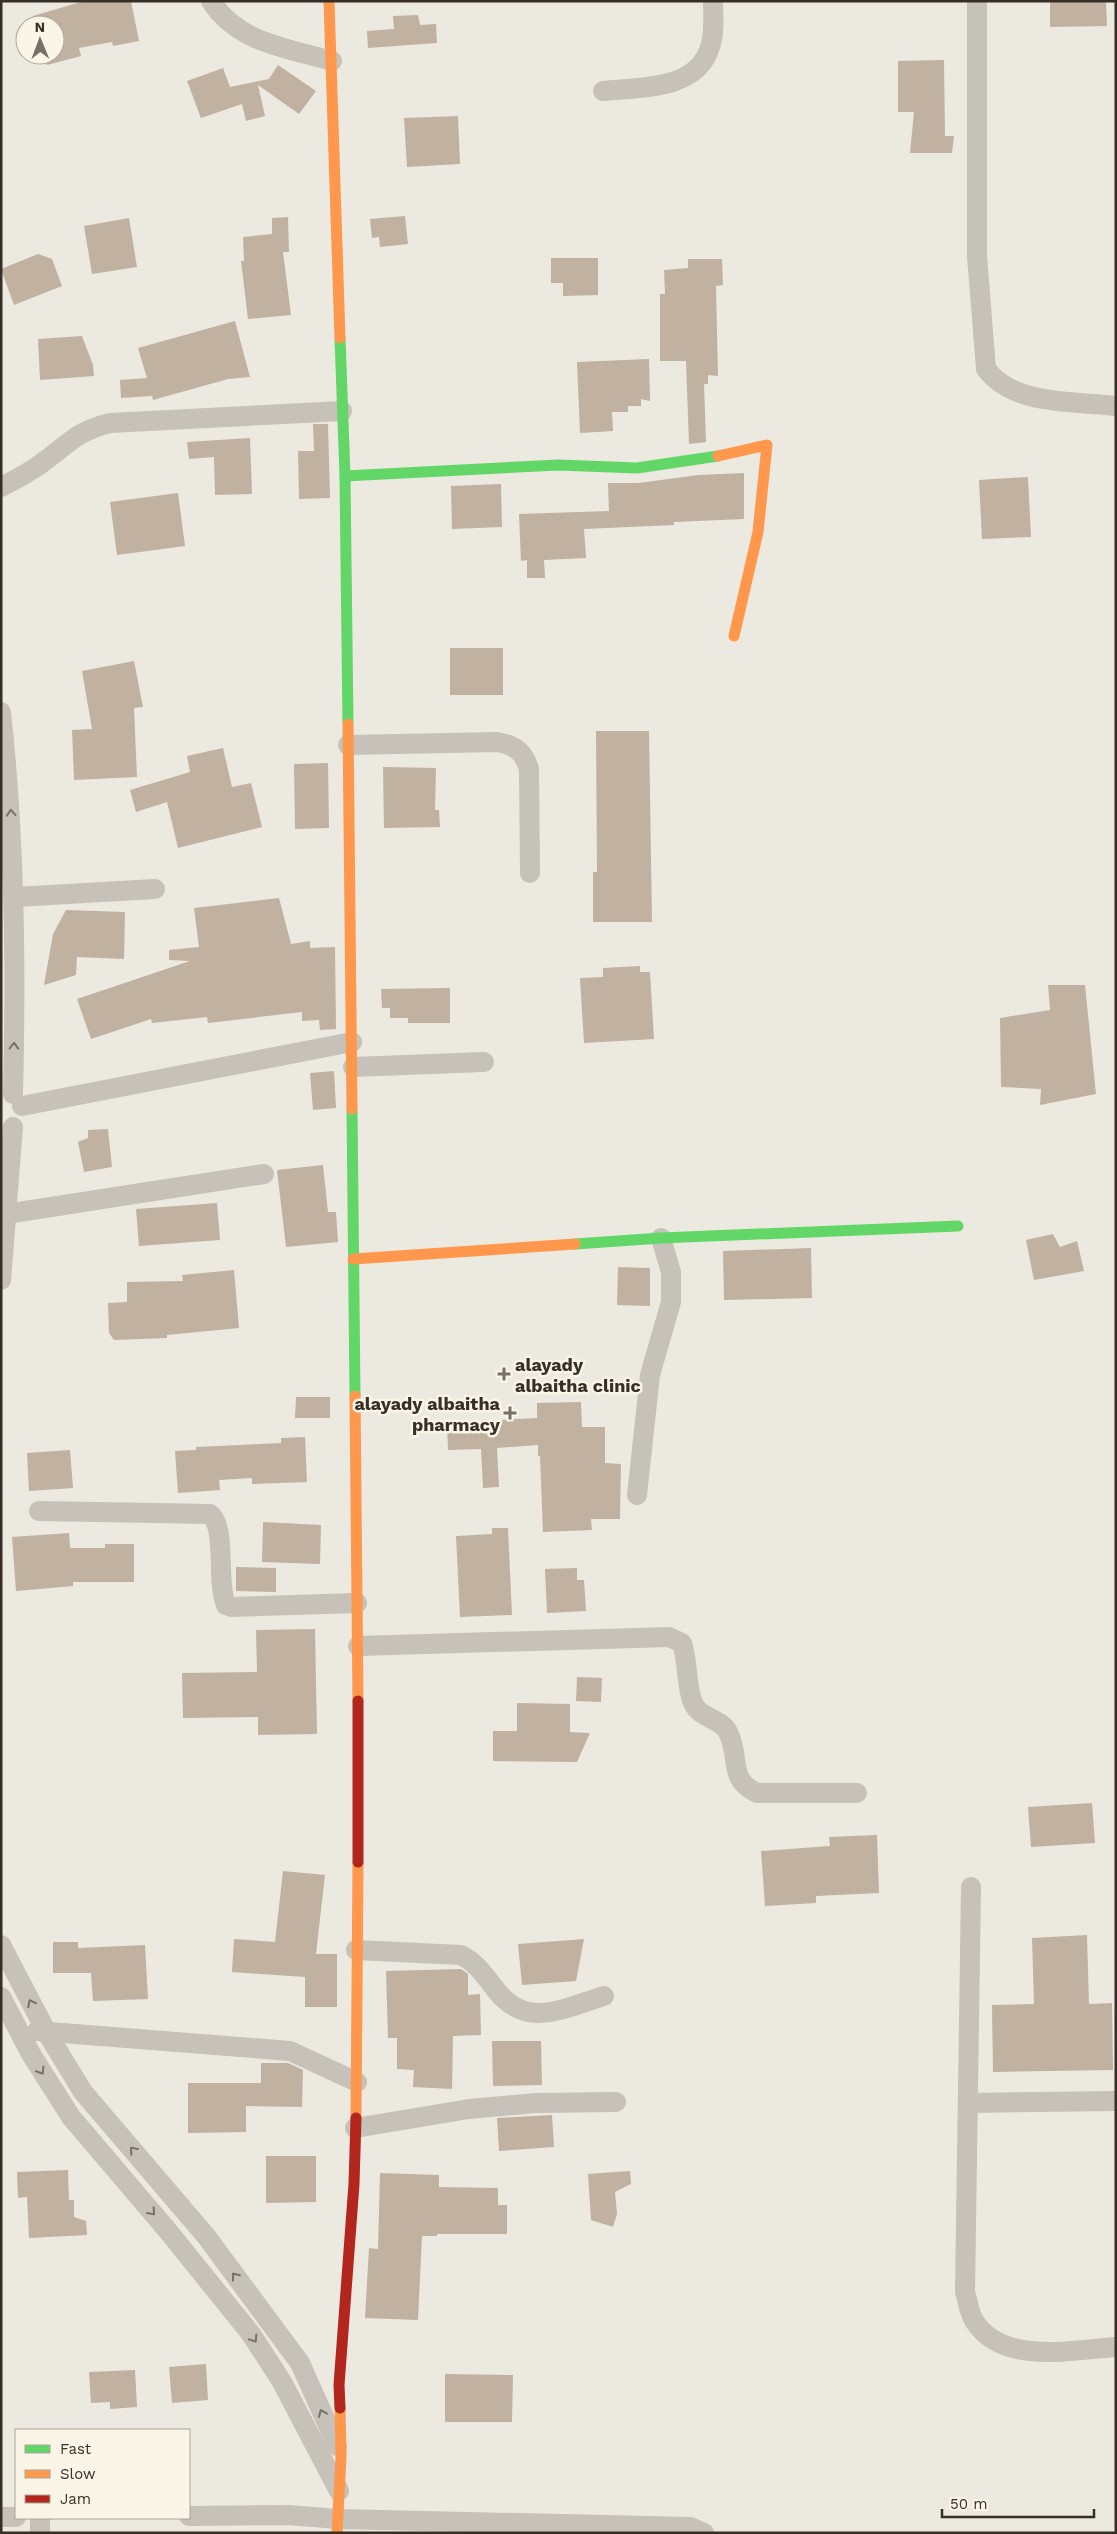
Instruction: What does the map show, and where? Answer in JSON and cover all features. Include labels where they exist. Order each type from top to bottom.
[{"type":"street","points":[[210,1],[226,21],[247,35],[332,61]]},
{"type":"street","points":[[329,1],[345,476],[358,1646],[357,2082],[354,2184],[339,2385],[341,2458],[337,2526]]},
{"type":"street","points":[[603,91],[668,83],[689,75],[705,59],[710,49],[714,1]]},
{"type":"street","points":[[977,1],[977,256],[986,369],[999,383],[1032,397],[1116,406]]},
{"type":"street","points":[[1,487],[43,463],[68,440],[95,427],[110,423],[342,411]]},
{"type":"street","points":[[345,476],[558,465],[637,468],[707,458],[767,445],[758,532],[734,636]]},
{"type":"street","points":[[1,712],[7,847],[15,897],[12,1098],[22,1115],[7,1128],[6,1214],[1,1280]]},
{"type":"street","points":[[348,745],[497,742],[516,748],[526,760],[530,769],[530,873]]},
{"type":"street","points":[[15,897],[155,889]]},
{"type":"street","points":[[12,1098],[352,1042]]},
{"type":"street","points":[[353,1067],[484,1062]]},
{"type":"street","points":[[6,1214],[264,1174]]},
{"type":"street","points":[[353,1259],[661,1238],[958,1226]]},
{"type":"street","points":[[636,1495],[650,1375],[671,1302],[671,1272],[661,1238]]},
{"type":"street","points":[[39,1511],[210,1514],[218,1524],[221,1590],[226,1605],[232,1607],[357,1603]]},
{"type":"street","points":[[358,1646],[669,1638],[682,1643],[693,1704],[704,1716],[727,1729],[734,1747],[738,1778],[744,1787],[757,1793],[857,1794]]},
{"type":"street","points":[[971,1887],[964,2292],[974,2321],[986,2333],[1006,2346],[1032,2353],[1116,2347]]},
{"type":"street","points":[[1,1945],[47,2033],[82,2092],[206,2236],[300,2363],[341,2458]]},
{"type":"street","points":[[356,1950],[461,1955],[473,1961],[503,2000],[515,2008],[544,2015],[604,1996]]},
{"type":"street","points":[[1,1997],[9,2026],[71,2117],[252,2334],[282,2382],[340,2491]]},
{"type":"street","points":[[9,2026],[47,2033],[290,2051],[357,2082]]},
{"type":"street","points":[[968,2103],[1116,2101]]},
{"type":"street","points":[[355,2128],[469,2109],[536,2104],[616,2102]]},
{"type":"street","points":[[190,2516],[288,2515],[337,2526],[690,2527],[704,2533]]},
{"type":"street","points":[[1,2517],[15,2517]]},
{"type":"street","points":[[40,2519],[40,2533]]},
{"type":"building","points":[[84,1],[131,1],[139,41],[113,46],[112,42],[79,48],[81,56],[65,60],[65,15],[36,15]]},
{"type":"building","points":[[1050,1],[1106,1],[1107,26],[1050,27]]},
{"type":"building","points":[[418,15],[420,25],[436,24],[437,43],[368,48],[367,31],[394,29],[393,16]]},
{"type":"building","points":[[944,60],[945,136],[954,136],[952,153],[910,153],[914,112],[898,112],[898,61]]},
{"type":"building","points":[[278,65],[316,91],[299,114],[258,85],[265,116],[246,121],[242,104],[201,118],[187,81],[223,68],[230,87],[269,79]]},
{"type":"building","points":[[458,116],[460,164],[407,167],[404,118]]},
{"type":"building","points":[[405,216],[408,244],[380,247],[379,237],[372,238],[370,219]]},
{"type":"building","points":[[288,217],[289,252],[283,252],[291,315],[248,319],[241,261],[244,261],[243,237],[272,234],[272,218]]},
{"type":"building","points":[[129,218],[137,267],[92,274],[84,226]]},
{"type":"building","points":[[38,254],[52,259],[62,286],[14,305],[1,269]]},
{"type":"building","points":[[551,258],[598,258],[598,295],[563,296],[563,283],[551,283]]},
{"type":"building","points":[[688,259],[722,259],[723,285],[716,286],[718,376],[708,375],[708,384],[704,384],[706,442],[689,444],[686,361],[660,361],[660,294],[665,294],[664,270],[688,268]]},
{"type":"building","points":[[235,321],[250,377],[228,379],[153,400],[152,396],[121,398],[120,380],[147,378],[138,348]]},
{"type":"building","points":[[82,336],[93,365],[94,376],[40,380],[38,339]]},
{"type":"building","points":[[649,359],[650,401],[641,399],[641,406],[628,406],[628,412],[612,412],[613,431],[580,433],[577,362]]},
{"type":"building","points":[[313,424],[328,424],[330,498],[299,499],[298,451],[314,451]]},
{"type":"building","points":[[250,438],[252,494],[215,495],[214,457],[189,459],[187,442]]},
{"type":"building","points":[[744,473],[744,519],[674,522],[674,525],[584,529],[586,558],[544,560],[545,578],[527,578],[527,560],[521,561],[519,514],[609,511],[608,483],[639,483],[698,475]]},
{"type":"building","points":[[1028,477],[1031,537],[982,539],[979,480]]},
{"type":"building","points":[[501,484],[502,527],[452,529],[451,486]]},
{"type":"building","points":[[178,493],[185,546],[117,555],[110,502]]},
{"type":"building","points":[[450,648],[503,648],[503,695],[450,695]]},
{"type":"building","points":[[134,661],[143,707],[134,708],[137,777],[74,780],[72,730],[92,729],[82,671]]},
{"type":"building","points":[[596,731],[649,731],[652,922],[593,922],[593,872],[597,872]]},
{"type":"building","points":[[223,748],[232,787],[251,783],[262,827],[178,848],[167,802],[136,812],[130,790],[190,772],[187,756]]},
{"type":"building","points":[[328,763],[329,828],[295,829],[294,764]]},
{"type":"building","points":[[383,767],[436,768],[435,810],[439,810],[440,827],[384,828]]},
{"type":"building","points":[[279,898],[291,944],[310,941],[310,948],[335,947],[336,1029],[320,1030],[319,1020],[302,1021],[302,1012],[208,1023],[207,1017],[152,1023],[151,1019],[91,1039],[77,999],[190,961],[169,960],[169,950],[199,947],[194,908]]},
{"type":"building","points":[[66,910],[125,912],[124,959],[77,957],[76,975],[44,985],[53,934]]},
{"type":"building","points":[[640,966],[640,972],[650,972],[654,1039],[584,1043],[580,978],[603,977],[603,968]]},
{"type":"building","points":[[1048,985],[1085,985],[1096,1094],[1040,1105],[1041,1089],[1001,1087],[1000,1018],[1050,1010]]},
{"type":"building","points":[[450,988],[450,1023],[408,1023],[408,1018],[390,1018],[390,1008],[382,1008],[381,989]]},
{"type":"building","points":[[334,1071],[336,1108],[313,1110],[310,1073]]},
{"type":"building","points":[[108,1129],[112,1167],[84,1172],[78,1142],[88,1138],[88,1130]]},
{"type":"building","points":[[323,1165],[328,1212],[336,1212],[338,1242],[286,1247],[277,1170]]},
{"type":"building","points":[[217,1203],[220,1240],[139,1246],[136,1209]]},
{"type":"building","points":[[1053,1234],[1060,1247],[1077,1241],[1084,1271],[1034,1280],[1026,1240]]},
{"type":"building","points":[[811,1248],[812,1298],[724,1300],[723,1251]]},
{"type":"building","points":[[618,1267],[650,1268],[650,1306],[617,1305]]},
{"type":"building","points":[[234,1270],[239,1328],[167,1335],[167,1338],[114,1340],[109,1333],[108,1303],[127,1302],[127,1282],[183,1281],[182,1275]]},
{"type":"building","points":[[296,1397],[330,1397],[330,1418],[295,1418]]},
{"type":"building","points":[[581,1402],[582,1427],[605,1427],[605,1463],[621,1464],[620,1519],[591,1519],[592,1530],[543,1532],[538,1445],[497,1448],[499,1487],[483,1488],[481,1449],[448,1450],[447,1423],[537,1418],[537,1403]]},
{"type":"building","points":[[305,1437],[307,1482],[252,1484],[252,1478],[219,1480],[220,1490],[178,1493],[175,1451],[196,1450],[196,1447],[281,1443],[281,1438]]},
{"type":"building","points":[[70,1450],[73,1488],[29,1491],[27,1453]]},
{"type":"building","points":[[263,1522],[321,1525],[320,1564],[262,1562]]},
{"type":"building","points":[[492,1528],[508,1528],[512,1615],[460,1617],[456,1536],[492,1534]]},
{"type":"building","points":[[69,1533],[70,1548],[105,1548],[105,1544],[134,1544],[134,1582],[73,1582],[73,1586],[16,1591],[12,1537]]},
{"type":"building","points":[[236,1567],[276,1568],[276,1592],[236,1591]]},
{"type":"building","points":[[577,1568],[577,1580],[584,1580],[586,1611],[547,1613],[545,1569]]},
{"type":"building","points":[[315,1629],[317,1734],[258,1735],[258,1717],[183,1718],[182,1673],[257,1672],[256,1630]]},
{"type":"building","points":[[577,1677],[602,1678],[601,1702],[576,1701]]},
{"type":"building","points":[[517,1703],[570,1704],[570,1732],[590,1733],[577,1762],[493,1761],[493,1731],[517,1731]]},
{"type":"building","points":[[1092,1803],[1095,1843],[1031,1847],[1028,1807]]},
{"type":"building","points":[[877,1835],[879,1893],[816,1896],[816,1903],[765,1906],[761,1851],[830,1846],[829,1837]]},
{"type":"building","points":[[283,1871],[325,1875],[316,1954],[337,1954],[337,2007],[305,2007],[305,1977],[232,1972],[234,1939],[275,1942]]},
{"type":"building","points":[[1087,1935],[1089,2004],[1112,2003],[1113,2070],[993,2072],[992,2005],[1034,2004],[1032,1938]]},
{"type":"building","points":[[584,1939],[576,1981],[522,1985],[518,1944]]},
{"type":"building","points":[[53,1942],[78,1942],[78,1948],[145,1945],[148,1999],[93,2001],[91,1973],[53,1973]]},
{"type":"building","points":[[461,1969],[468,1974],[468,1995],[480,1994],[481,2035],[453,2036],[452,2089],[413,2087],[414,2070],[397,2069],[397,2038],[388,2038],[386,1971]]},
{"type":"building","points":[[492,2041],[541,2041],[542,2085],[493,2086]]},
{"type":"building","points":[[261,2063],[288,2063],[303,2070],[302,2107],[246,2106],[246,2132],[188,2133],[188,2083],[261,2083]]},
{"type":"building","points":[[552,2115],[554,2147],[499,2151],[497,2118]]},
{"type":"building","points":[[266,2156],[316,2156],[316,2202],[266,2203]]},
{"type":"building","points":[[68,2170],[69,2200],[74,2200],[74,2217],[86,2221],[87,2235],[29,2238],[27,2197],[18,2198],[17,2172]]},
{"type":"building","points":[[630,2171],[631,2184],[615,2192],[617,2214],[613,2227],[591,2220],[588,2174]]},
{"type":"building","points":[[380,2173],[439,2175],[439,2187],[498,2188],[498,2205],[507,2205],[507,2234],[437,2234],[437,2236],[422,2236],[418,2320],[365,2318],[369,2248],[378,2249]]},
{"type":"building","points":[[206,2364],[208,2400],[172,2403],[169,2367]]},
{"type":"building","points":[[135,2370],[137,2407],[110,2409],[110,2402],[91,2403],[89,2372]]},
{"type":"building","points":[[445,2374],[513,2375],[512,2422],[445,2422]]},
{"type":"traffic: fast","points":[[340,338],[345,476],[348,724]]},
{"type":"traffic: fast","points":[[345,476],[558,465],[637,468],[718,456]]},
{"type":"traffic: fast","points":[[352,1109],[355,1396]]},
{"type":"traffic: fast","points":[[575,1244],[661,1238],[958,1226]]},
{"type":"traffic: slow","points":[[329,1],[340,338]]},
{"type":"traffic: slow","points":[[718,456],[767,445],[758,532],[734,636]]},
{"type":"traffic: slow","points":[[348,724],[352,1109]]},
{"type":"traffic: slow","points":[[353,1259],[575,1244]]},
{"type":"traffic: slow","points":[[355,1396],[358,1701]]},
{"type":"traffic: slow","points":[[356,2118],[358,1862]]},
{"type":"traffic: slow","points":[[337,2533],[341,2457],[340,2408]]},
{"type":"traffic: jam","points":[[358,1701],[358,1862]]},
{"type":"traffic: jam","points":[[340,2408],[339,2385],[354,2184],[356,2118]]},
{"type":"place","name":"alayady albaitha clinic","points":[[504,1374]]},
{"type":"place","name":"alayady albaitha pharmacy","points":[[510,1413]]}]
